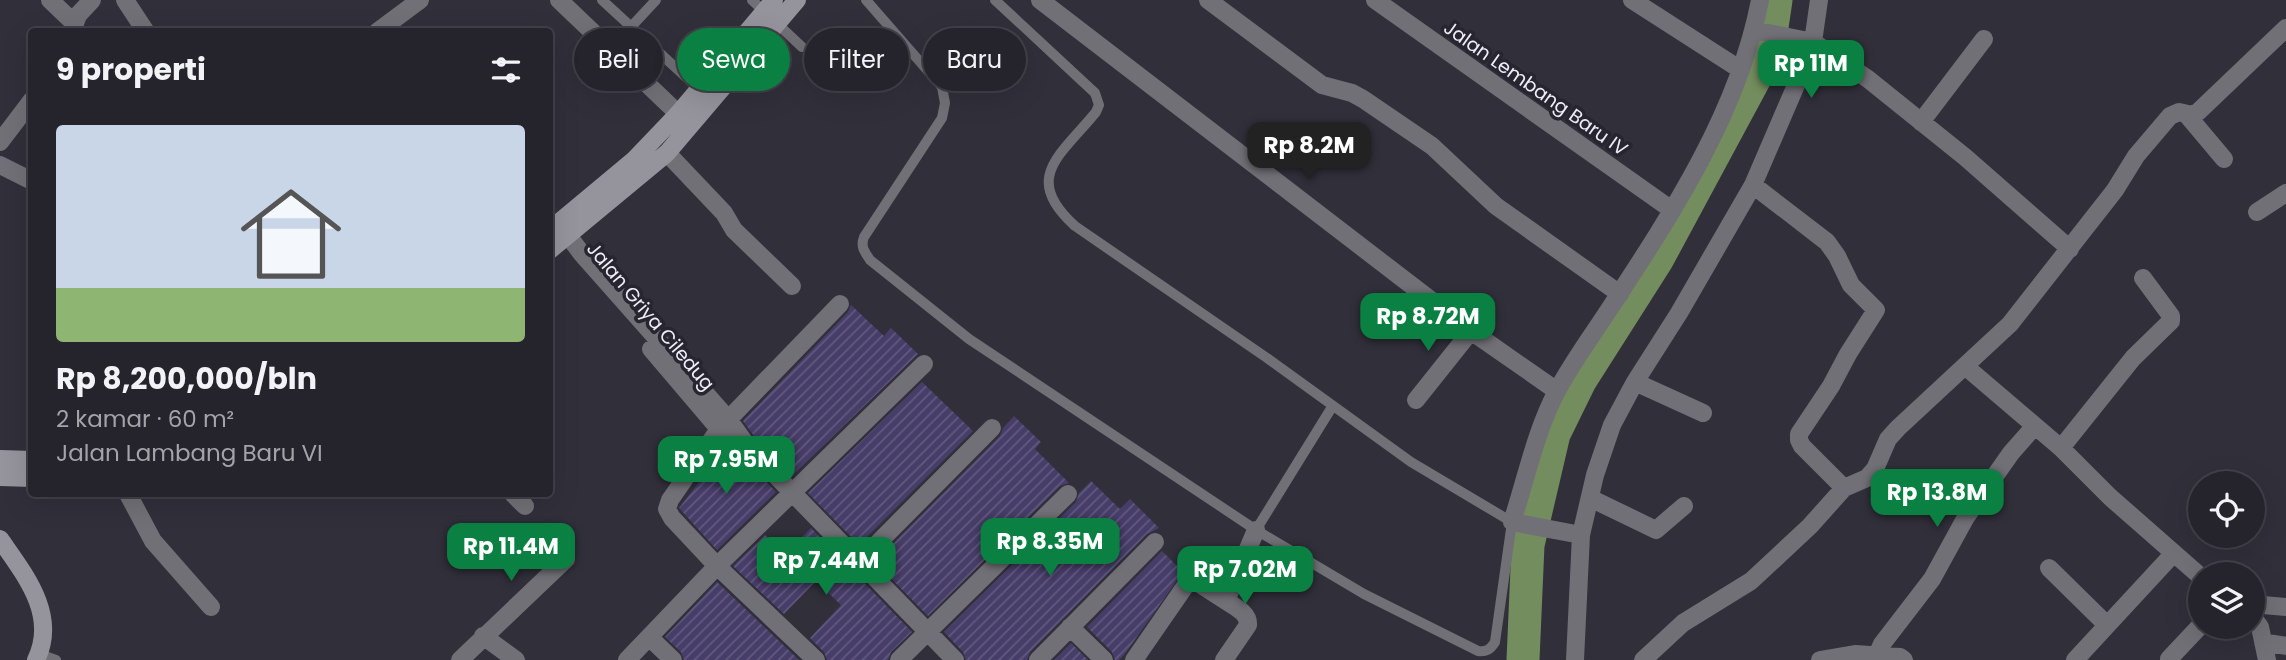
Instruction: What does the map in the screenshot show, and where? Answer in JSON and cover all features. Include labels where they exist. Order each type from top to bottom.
[{"type":"main road","points":[[750,28],[767,8],[797,0]]},
{"type":"main road","points":[[556,235],[634,160],[685,120],[767,8]]},
{"type":"main road","points":[[556,235],[667,153],[699,91]]},
{"type":"main road","points":[[0,459],[28,460]]},
{"type":"main road","points":[[0,477],[28,478]]},
{"type":"main road","points":[[0,540],[37,596],[44,618],[44,658]]},
{"type":"street","points":[[50,0],[73,27],[92,0]]},
{"type":"street","points":[[125,0],[143,28]]},
{"type":"street","points":[[382,28],[420,0]]},
{"type":"street","points":[[559,0],[685,120]]},
{"type":"street","points":[[1040,0],[1471,331],[1557,391]]},
{"type":"street","points":[[1208,0],[1305,74],[1322,85],[1352,93],[1363,99],[1432,145],[1496,206],[1620,294]]},
{"type":"street","name":"Jalan Lembang Baru IV","points":[[1375,0],[1672,210]]},
{"type":"street","points":[[1632,0],[1741,70]]},
{"type":"street","points":[[1575,660],[1581,535],[1612,425],[1753,185],[1806,62],[1806,41],[1819,0]]},
{"type":"street","points":[[1581,535],[1516,523],[1541,431],[1557,391],[1672,210],[1706,147],[1760,31],[1758,1]]},
{"type":"street","points":[[2187,115],[2198,112],[2286,28]]},
{"type":"street","points":[[1760,31],[1806,41],[1868,79],[2070,249]]},
{"type":"street","points":[[1921,122],[1984,39]]},
{"type":"street","points":[[0,142],[28,105]]},
{"type":"street","points":[[1643,660],[1683,623],[1751,581],[1810,526],[1844,488],[1867,478],[1875,469],[1888,439],[2010,324],[2115,190],[2136,156],[2175,113],[2187,115],[2224,159]]},
{"type":"street","points":[[667,153],[724,214],[734,230],[792,286]]},
{"type":"street","points":[[0,164],[28,179]]},
{"type":"street","points":[[1753,185],[1827,242],[1838,256],[1850,285],[1876,310],[1831,386],[1799,433],[1798,440],[1802,446],[1844,488]]},
{"type":"street","points":[[2256,212],[2286,194]]},
{"type":"street","name":"Jalan Griya Ciledug","points":[[556,235],[723,424],[955,660]]},
{"type":"street","points":[[2062,449],[2133,358],[2171,321],[2171,316],[2143,278]]},
{"type":"street","points":[[816,660],[717,566],[672,519],[667,509],[670,500],[723,424],[840,304]]},
{"type":"street","points":[[1416,400],[1471,331]]},
{"type":"street","points":[[627,660],[717,566],[924,364]]},
{"type":"street","points":[[1966,367],[2062,449],[2110,497],[2188,565]]},
{"type":"street","points":[[1635,382],[1703,413]]},
{"type":"street","points":[[1877,654],[1932,579],[1966,517],[1998,471],[2034,427]]},
{"type":"street","points":[[859,562],[992,428]]},
{"type":"street","points":[[899,660],[1068,494]]},
{"type":"street","points":[[130,497],[153,541],[211,607]]},
{"type":"street","points":[[1590,498],[1656,530],[1684,506]]},
{"type":"street","points":[[1226,601],[1256,530]]},
{"type":"street","points":[[1038,660],[1155,542]]},
{"type":"street","points":[[2074,660],[2174,553]]},
{"type":"street","points":[[460,660],[566,559]]},
{"type":"street","points":[[2049,568],[2107,625]]},
{"type":"street","points":[[1135,660],[1188,582],[1195,580],[1246,614],[1249,619],[1248,625],[1224,660]]},
{"type":"street","points":[[2265,605],[2286,607]]},
{"type":"street","points":[[1070,627],[1104,660]]},
{"type":"street","points":[[483,636],[516,660]]},
{"type":"street","points":[[649,637],[673,660]]},
{"type":"street","points":[[2169,659],[2188,639]]},
{"type":"street","points":[[2262,639],[2267,660]]},
{"type":"street","points":[[2263,642],[2286,646]]},
{"type":"street","points":[[1820,660],[1855,654],[1877,654],[1905,660]]},
{"type":"lane","points":[[602,0],[677,70]]},
{"type":"lane","points":[[630,27],[656,0]]},
{"type":"lane","points":[[866,0],[942,87],[945,103],[942,118],[864,237],[863,250],[870,260],[969,339],[1256,530],[1364,594],[1478,651],[1485,651],[1494,642],[1516,523],[1410,461],[1061,214],[1051,198],[1047,180],[1051,167],[1099,105],[1095,93],[995,0]]},
{"type":"lane","points":[[767,8],[802,47]]},
{"type":"lane","points":[[1256,530],[1332,407]]},
{"type":"building","points":[[851,305],[884,336],[891,328],[918,354],[792,476],[757,440],[743,421],[848,312]]},
{"type":"building","points":[[922,382],[973,431],[859,545],[808,493]]},
{"type":"building","points":[[1014,416],[1041,442],[1035,449],[1069,483],[1060,486],[928,616],[875,562],[1000,436],[1003,428]]},
{"type":"building","points":[[722,445],[732,445],[776,492],[717,550],[679,508],[706,473],[704,471]]},
{"type":"building","points":[[1091,481],[1120,509],[1130,499],[1159,528],[1147,534],[1030,652],[1027,660],[966,660],[963,652],[944,632],[1076,502],[1079,493]]},
{"type":"building","points":[[811,528],[912,632],[891,652],[888,660],[827,660],[824,652],[810,638],[841,605],[816,581],[784,614],[733,566],[765,535],[785,554]]},
{"type":"building","points":[[1162,551],[1183,572],[1124,655],[1115,660],[1112,652],[1087,627]]},
{"type":"building","points":[[717,582],[799,660],[684,660],[681,652],[665,637]]},
{"type":"building","points":[[1071,643],[1088,660],[1054,660]]},
{"type":"waterway","points":[[1523,660],[1528,545],[1554,434],[1580,381],[1657,260],[1768,54],[1776,0]]}]
